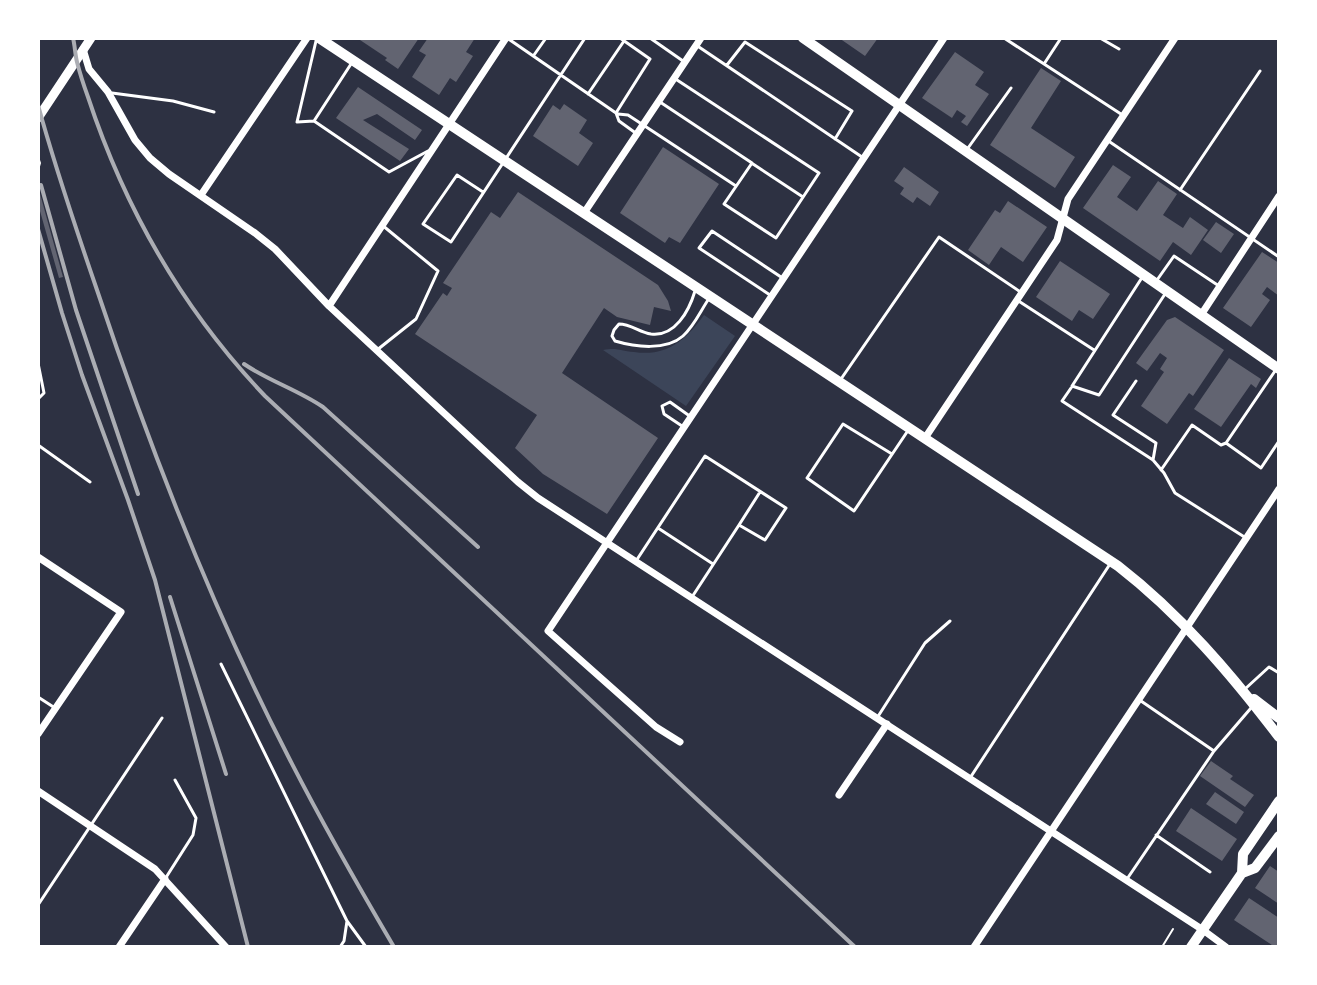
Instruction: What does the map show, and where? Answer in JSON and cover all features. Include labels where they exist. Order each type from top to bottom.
[{"type":"main road","points":[[318,38],[1111,562],[1159,600],[1186,628],[1279,737]]},
{"type":"main road","points":[[803,38],[1278,369]]},
{"type":"main road","points":[[1242,691],[1279,718]]},
{"type":"main road","points":[[1191,947],[1242,873],[1243,854],[1279,801]]},
{"type":"main road","points":[[1242,873],[1255,868],[1279,836]]},
{"type":"street","points":[[38,118],[91,38]]},
{"type":"street","points":[[201,195],[307,38]]},
{"type":"street","points":[[329,306],[506,38]]},
{"type":"street","points":[[680,742],[656,727],[548,631],[944,38]]},
{"type":"street","points":[[925,438],[1057,240],[1068,199],[1175,38]]},
{"type":"street","points":[[584,213],[699,42]]},
{"type":"street","points":[[83,49],[89,69],[108,92],[135,140],[150,158],[275,249],[329,306],[538,498],[1226,947]]},
{"type":"street","points":[[1201,315],[1279,196]]},
{"type":"street","points":[[974,947],[1279,489]]},
{"type":"street","points":[[38,557],[121,612],[38,734]]},
{"type":"street","points":[[839,795],[887,724]]},
{"type":"street","points":[[38,791],[155,869],[226,947]]},
{"type":"street","points":[[119,947],[165,879]]},
{"type":"lane","points":[[318,38],[297,122],[314,121],[389,172],[432,149]]},
{"type":"lane","points":[[506,38],[616,113],[628,115],[736,186]]},
{"type":"lane","points":[[534,56],[546,38]]},
{"type":"lane","points":[[483,192],[457,175],[423,224],[451,242],[585,38]]},
{"type":"lane","points":[[650,38],[685,62]]},
{"type":"lane","points":[[1004,38],[1124,116]]},
{"type":"lane","points":[[1044,64],[1061,38]]},
{"type":"lane","points":[[1100,38],[1119,49]]},
{"type":"lane","points":[[588,94],[622,39],[650,59],[616,113]]},
{"type":"lane","points":[[699,42],[727,66],[864,158]]},
{"type":"lane","points":[[727,66],[745,42],[852,111],[835,139]]},
{"type":"lane","points":[[314,121],[353,60]]},
{"type":"lane","points":[[1180,190],[1260,71]]},
{"type":"lane","points":[[674,78],[819,173],[776,238],[724,204],[752,163]]},
{"type":"lane","points":[[966,151],[1011,88]]},
{"type":"lane","points":[[108,92],[173,101],[214,112]]},
{"type":"lane","points":[[659,101],[803,197]]},
{"type":"lane","points":[[616,113],[619,121],[637,134]]},
{"type":"lane","points":[[1107,140],[1279,257]]},
{"type":"lane","points":[[377,350],[416,319],[438,271],[382,225]]},
{"type":"lane","points":[[772,296],[699,248],[712,231],[784,279]]},
{"type":"lane","points":[[839,382],[939,237],[1095,350]]},
{"type":"lane","points":[[1155,283],[1174,256],[1219,286]]},
{"type":"lane","points":[[1144,275],[1062,401],[1153,460],[1175,493],[1246,538]]},
{"type":"lane","points":[[696,288],[681,320],[669,331],[650,334],[619,324],[612,336],[615,341],[645,346],[676,341],[693,324],[710,297]]},
{"type":"lane","points":[[1072,386],[1099,395],[1167,291]]},
{"type":"lane","points":[[38,363],[44,393],[38,399]]},
{"type":"lane","points":[[1161,470],[1192,425],[1221,445],[1226,443],[1278,369]]},
{"type":"lane","points":[[1136,381],[1113,415],[1156,443],[1153,460]]},
{"type":"lane","points":[[684,427],[664,414],[662,406],[670,402],[691,417]]},
{"type":"lane","points":[[892,454],[843,424],[807,478],[854,511],[910,429]]},
{"type":"lane","points":[[1226,443],[1261,468],[1279,441]]},
{"type":"lane","points":[[38,445],[90,482]]},
{"type":"lane","points":[[636,561],[705,456],[786,508],[765,540],[739,525]]},
{"type":"lane","points":[[692,597],[760,492]]},
{"type":"lane","points":[[658,528],[713,564]]},
{"type":"lane","points":[[970,778],[1111,562]]},
{"type":"lane","points":[[877,718],[925,643],[950,621]]},
{"type":"lane","points":[[221,664],[347,921],[366,947]]},
{"type":"lane","points":[[1242,691],[1269,667],[1279,673]]},
{"type":"lane","points":[[38,697],[55,709]]},
{"type":"lane","points":[[1138,699],[1214,751]]},
{"type":"lane","points":[[1126,880],[1214,751],[1254,705]]},
{"type":"lane","points":[[38,905],[162,718]]},
{"type":"lane","points":[[165,879],[193,835],[196,818],[175,780]]},
{"type":"lane","points":[[1156,835],[1210,872]]},
{"type":"lane","points":[[340,947],[347,921]]},
{"type":"path","points":[[38,157],[38,170]]},
{"type":"path","points":[[1162,947],[1173,929]]},
{"type":"shaded area","points":[[704,315],[735,336],[686,406],[603,350],[646,353],[666,349],[683,339]]},
{"type":"building","points":[[357,38],[419,38],[398,69]]},
{"type":"building","points":[[428,38],[475,38],[466,52],[473,56],[456,82],[450,78],[439,95],[412,77],[426,55],[419,51]]},
{"type":"building","points":[[839,38],[878,38],[865,56]]},
{"type":"building","points":[[955,52],[984,72],[975,85],[989,94],[967,126],[961,122],[966,116],[957,110],[952,118],[922,98]]},
{"type":"building","points":[[1041,68],[1061,81],[1031,128],[1075,157],[1055,188],[990,145]]},
{"type":"building","points":[[358,87],[422,130],[415,140],[377,114],[363,120],[409,149],[400,161],[336,118]]},
{"type":"building","points":[[564,104],[587,120],[579,133],[593,143],[578,166],[533,136],[553,105],[560,110]]},
{"type":"building","points":[[663,147],[719,184],[680,243],[669,237],[665,243],[620,213]]},
{"type":"building","points":[[1113,165],[1131,177],[1117,197],[1137,211],[1158,181],[1177,194],[1163,215],[1183,228],[1190,217],[1208,230],[1191,255],[1173,242],[1160,261],[1083,208]]},
{"type":"building","points":[[904,167],[939,192],[930,206],[917,197],[913,203],[900,194],[904,188],[894,181]]},
{"type":"building","points":[[38,190],[63,277],[59,278],[38,204]]},
{"type":"building","points":[[518,192],[658,285],[671,311],[654,307],[650,325],[617,317],[604,308],[562,373],[658,438],[607,514],[543,474],[515,448],[537,415],[415,334],[443,293],[447,296],[452,288],[443,283],[491,212],[500,218]]},
{"type":"building","points":[[1008,201],[1047,227],[1023,262],[1001,247],[989,265],[968,250],[995,210],[1000,213]]},
{"type":"building","points":[[1216,222],[1234,234],[1221,253],[1203,240]]},
{"type":"building","points":[[1262,252],[1279,263],[1279,296],[1267,287],[1262,294],[1270,300],[1251,327],[1223,308]]},
{"type":"building","points":[[1060,261],[1110,294],[1093,319],[1079,310],[1072,321],[1036,297]]},
{"type":"building","points":[[1175,317],[1224,350],[1193,396],[1189,393],[1167,424],[1141,406],[1164,372],[1160,369],[1167,358],[1160,353],[1147,371],[1136,363],[1167,320]]},
{"type":"building","points":[[1229,358],[1261,379],[1256,388],[1251,384],[1221,427],[1194,409]]},
{"type":"building","points":[[1211,761],[1254,795],[1245,807],[1200,776]]},
{"type":"building","points":[[1215,792],[1244,812],[1236,824],[1206,804]]},
{"type":"building","points":[[1191,808],[1237,839],[1222,861],[1176,831]]},
{"type":"building","points":[[1270,866],[1279,872],[1279,904],[1255,888]]},
{"type":"building","points":[[1249,898],[1279,918],[1279,947],[1234,920]]},
{"type":"railway","points":[[73,38],[76,59],[103,138],[139,218],[183,293],[235,363],[265,396],[855,947]]},
{"type":"railway","points":[[38,105],[117,350],[160,468],[208,585],[288,756],[394,947]]},
{"type":"railway","points":[[41,185],[76,310],[138,494]]},
{"type":"railway","points":[[38,229],[82,375],[155,580],[248,947]]},
{"type":"railway","points":[[244,364],[323,407],[478,547]]},
{"type":"railway","points":[[170,597],[226,774]]}]
